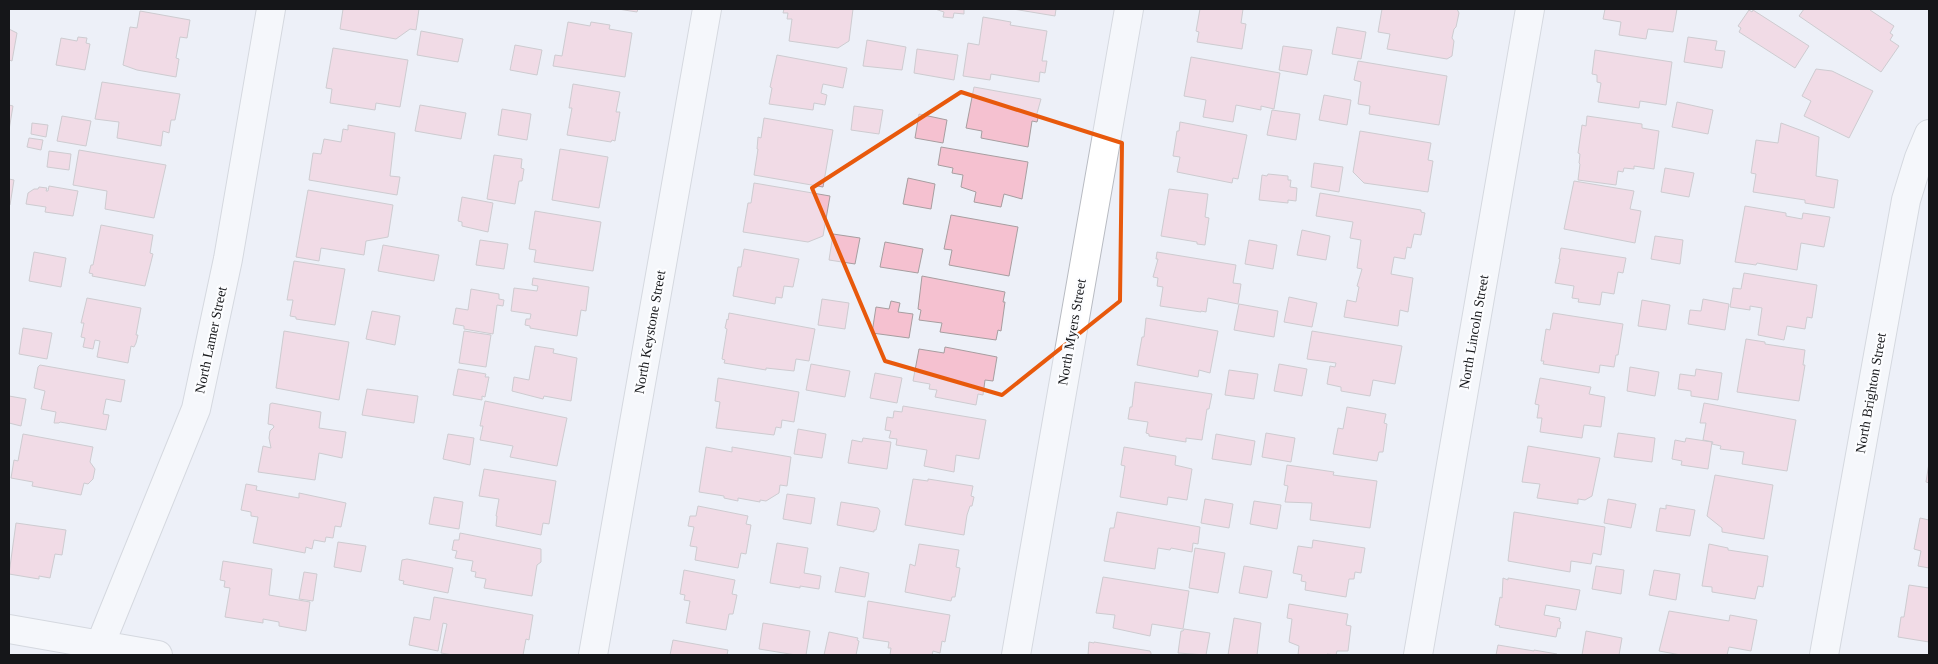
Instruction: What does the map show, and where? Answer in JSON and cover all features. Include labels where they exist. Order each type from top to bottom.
[{"type":"street","name":"North Lamer Street","points":[[99,650],[196,409],[228,259],[271,9]]},
{"type":"street","name":"North Keystone Street","points":[[593,655],[707,9]]},
{"type":"street","name":"North Myers Street","points":[[1016,655],[1129,9]]},
{"type":"street","name":"North Lincoln Street","points":[[1418,655],[1530,9]]},
{"type":"street","name":"North Brighton Street","points":[[1824,655],[1906,200],[1919,158],[1929,134]]},
{"type":"street","points":[[9,629],[99,650],[158,655]]},
{"type":"highlighted area","points":[[961,92],[1122,143],[1120,301],[1002,395],[885,361],[812,188]]},
{"type":"building","points":[[343,9],[419,9],[416,30],[410,29],[396,39],[340,29]]},
{"type":"building","points":[[618,9],[638,9],[637,12]]},
{"type":"building","points":[[784,9],[853,9],[849,41],[838,48],[789,41],[792,19],[787,19],[788,13],[783,13]]},
{"type":"building","points":[[935,9],[964,9],[964,14],[954,13],[953,18],[943,17],[944,12]]},
{"type":"building","points":[[1013,9],[1056,9],[1055,16]]},
{"type":"building","points":[[1200,9],[1243,9],[1241,23],[1246,24],[1242,49],[1197,42],[1199,32],[1196,31]]},
{"type":"building","points":[[1382,9],[1457,9],[1459,13],[1452,38],[1454,41],[1452,56],[1447,59],[1387,49],[1390,34],[1378,32]]},
{"type":"building","points":[[1605,9],[1677,9],[1673,32],[1648,29],[1646,39],[1619,35],[1621,22],[1603,19]]},
{"type":"building","points":[[1804,9],[1871,9],[1894,26],[1890,33],[1893,35],[1890,40],[1899,46],[1881,72],[1799,16]]},
{"type":"building","points":[[1749,10],[1752,12],[1753,10],[1809,46],[1795,68],[1739,32],[1741,28],[1738,26]]},
{"type":"building","points":[[140,11],[190,20],[187,38],[180,37],[176,58],[179,59],[176,77],[137,70],[123,65],[130,27],[137,28]]},
{"type":"building","points":[[983,17],[1011,22],[1010,25],[1047,31],[1042,61],[1047,61],[1045,73],[1040,72],[1039,82],[991,74],[990,80],[963,76],[968,43],[979,45]]},
{"type":"building","points":[[568,22],[590,26],[591,22],[610,25],[609,29],[632,33],[625,77],[553,66],[555,55],[562,56]]},
{"type":"building","points":[[1337,27],[1366,32],[1361,59],[1332,54]]},
{"type":"building","points":[[9,29],[17,33],[12,61],[9,60]]},
{"type":"building","points":[[421,31],[463,39],[458,62],[417,55]]},
{"type":"building","points":[[78,37],[87,38],[86,43],[90,44],[85,70],[56,65],[61,38],[77,41]]},
{"type":"building","points":[[1688,37],[1717,41],[1715,50],[1725,51],[1722,68],[1684,62]]},
{"type":"building","points":[[867,40],[906,47],[902,70],[863,66]]},
{"type":"building","points":[[515,45],[542,50],[537,75],[510,70]]},
{"type":"building","points":[[1283,46],[1312,50],[1307,75],[1279,70]]},
{"type":"building","points":[[333,48],[408,60],[400,107],[376,103],[375,110],[330,103],[332,89],[326,88]]},
{"type":"building","points":[[917,49],[958,55],[954,80],[914,73]]},
{"type":"building","points":[[1595,50],[1672,62],[1666,105],[1640,101],[1639,108],[1598,102],[1601,83],[1597,82],[1597,75],[1592,74]]},
{"type":"building","points":[[777,55],[847,68],[843,88],[823,84],[821,93],[827,95],[825,105],[814,103],[813,110],[769,104],[772,88],[770,87]]},
{"type":"building","points":[[1191,57],[1280,73],[1274,109],[1261,106],[1261,110],[1236,105],[1233,122],[1203,117],[1206,100],[1184,96]]},
{"type":"building","points":[[1358,61],[1447,76],[1439,125],[1369,114],[1370,106],[1358,104],[1361,82],[1354,80]]},
{"type":"building","points":[[1816,69],[1832,71],[1873,91],[1849,138],[1804,116],[1811,101],[1802,96]]},
{"type":"building","points":[[102,82],[180,94],[175,120],[171,120],[169,133],[163,131],[161,146],[117,138],[119,122],[95,119]]},
{"type":"building","points":[[573,84],[620,92],[616,112],[620,112],[615,141],[567,135],[572,108],[569,108]]},
{"type":"building","points":[[974,87],[1041,99],[1036,117],[1038,118],[1037,122],[1032,121],[1028,147],[981,138],[982,131],[966,128]]},
{"type":"building","points":[[1324,95],[1351,100],[1347,125],[1319,120]]},
{"type":"building","points":[[1677,102],[1713,110],[1708,134],[1672,127]]},
{"type":"building","points":[[9,105],[13,106],[9,130]]},
{"type":"building","points":[[420,105],[466,113],[461,139],[415,131]]},
{"type":"building","points":[[854,106],[883,110],[879,134],[851,130]]},
{"type":"building","points":[[502,109],[531,114],[527,140],[498,135]]},
{"type":"building","points":[[1272,110],[1300,114],[1296,140],[1267,135]]},
{"type":"building","points":[[919,114],[947,120],[943,143],[915,138]]},
{"type":"building","points":[[62,116],[91,121],[86,146],[57,141]]},
{"type":"building","points":[[1587,116],[1642,124],[1642,128],[1659,131],[1654,169],[1634,166],[1634,169],[1624,168],[1623,172],[1618,171],[1616,185],[1578,180],[1580,154],[1578,153],[1582,125],[1586,126]]},
{"type":"building","points":[[764,118],[833,130],[823,187],[754,175],[758,137],[761,138]]},
{"type":"building","points":[[1180,122],[1247,135],[1238,179],[1233,178],[1232,183],[1177,172],[1180,157],[1173,156]]},
{"type":"building","points":[[32,123],[48,125],[46,137],[31,134]]},
{"type":"building","points":[[1781,123],[1819,137],[1816,176],[1838,180],[1834,208],[1805,203],[1805,200],[1753,192],[1756,174],[1751,173],[1756,140],[1778,143]]},
{"type":"building","points":[[348,125],[395,133],[390,176],[400,177],[397,195],[309,180],[313,153],[321,154],[324,139],[341,142],[343,129],[348,130]]},
{"type":"building","points":[[1360,131],[1431,143],[1428,160],[1433,161],[1428,192],[1364,183],[1353,172]]},
{"type":"building","points":[[29,138],[43,140],[41,150],[27,147]]},
{"type":"building","points":[[941,147],[1028,162],[1022,199],[1004,194],[1001,207],[974,202],[976,192],[961,187],[963,175],[952,173],[953,168],[938,165]]},
{"type":"building","points":[[560,149],[608,157],[599,208],[552,200]]},
{"type":"building","points":[[79,150],[166,165],[154,218],[105,209],[107,191],[73,185]]},
{"type":"building","points":[[49,151],[71,154],[69,170],[47,167]]},
{"type":"building","points":[[494,155],[522,159],[521,168],[524,169],[522,181],[519,181],[515,204],[487,199]]},
{"type":"building","points":[[1314,163],[1343,167],[1339,192],[1311,187]]},
{"type":"building","points":[[1665,168],[1694,173],[1689,197],[1661,192]]},
{"type":"building","points":[[1268,174],[1288,176],[1288,180],[1291,180],[1290,187],[1297,188],[1296,201],[1288,200],[1288,203],[1259,200],[1262,175],[1267,176]]},
{"type":"building","points":[[908,178],[935,184],[931,209],[903,204]]},
{"type":"building","points":[[9,179],[14,180],[10,205],[9,205]]},
{"type":"building","points":[[1574,181],[1634,191],[1630,209],[1641,211],[1635,243],[1564,229]]},
{"type":"building","points":[[754,183],[830,196],[823,236],[808,242],[743,232]]},
{"type":"building","points":[[49,186],[78,191],[73,216],[45,212],[46,207],[26,204],[28,193],[39,187],[47,188],[46,191],[48,191]]},
{"type":"building","points":[[1169,189],[1208,194],[1205,217],[1209,218],[1205,245],[1161,236]]},
{"type":"building","points":[[308,190],[393,205],[388,237],[366,241],[364,255],[321,248],[319,261],[296,257]]},
{"type":"building","points":[[1320,193],[1421,210],[1421,212],[1425,213],[1421,235],[1414,234],[1411,248],[1407,247],[1405,259],[1394,257],[1391,274],[1413,278],[1408,312],[1400,310],[1398,326],[1344,317],[1347,300],[1356,302],[1359,287],[1357,286],[1362,269],[1357,268],[1361,240],[1350,238],[1353,222],[1316,216]]},
{"type":"building","points":[[462,197],[493,203],[488,232],[462,226],[462,222],[458,221]]},
{"type":"building","points":[[1745,206],[1786,213],[1786,216],[1802,219],[1803,213],[1830,217],[1824,247],[1801,243],[1797,270],[1757,263],[1756,265],[1735,262]]},
{"type":"building","points":[[535,211],[601,222],[593,271],[534,262],[536,250],[529,249]]},
{"type":"building","points":[[951,215],[1018,227],[1009,276],[949,265],[952,250],[944,249]]},
{"type":"building","points":[[101,225],[153,235],[150,253],[153,254],[145,286],[92,276],[93,274],[89,273],[91,265],[93,265]]},
{"type":"building","points":[[1302,230],[1330,236],[1326,260],[1297,255]]},
{"type":"building","points":[[833,234],[860,238],[855,264],[829,260]]},
{"type":"building","points":[[1655,236],[1683,240],[1680,264],[1651,259]]},
{"type":"building","points":[[480,240],[508,244],[504,269],[476,265]]},
{"type":"building","points":[[1249,240],[1277,245],[1273,269],[1245,264]]},
{"type":"building","points":[[885,242],[923,249],[918,273],[880,267]]},
{"type":"building","points":[[383,245],[439,255],[434,281],[378,271]]},
{"type":"building","points":[[1561,248],[1626,258],[1623,273],[1618,272],[1614,294],[1602,292],[1600,305],[1578,302],[1579,299],[1572,298],[1574,286],[1555,283]]},
{"type":"building","points":[[744,249],[799,259],[793,287],[784,286],[782,298],[776,297],[775,304],[733,296],[738,267],[741,267]]},
{"type":"building","points":[[34,252],[66,258],[61,287],[29,281]]},
{"type":"building","points":[[1157,252],[1236,265],[1233,283],[1241,284],[1238,304],[1208,298],[1206,312],[1160,306],[1163,287],[1157,286],[1158,278],[1153,277],[1158,259],[1156,259]]},
{"type":"building","points":[[294,261],[345,269],[335,325],[296,319],[296,317],[290,316],[293,300],[287,300]]},
{"type":"building","points":[[1744,273],[1817,285],[1812,318],[1807,317],[1805,329],[1787,326],[1784,340],[1758,335],[1762,308],[1750,306],[1750,310],[1730,307],[1733,288],[1741,289]]},
{"type":"building","points":[[922,276],[1005,292],[1001,331],[998,330],[996,340],[940,332],[942,323],[919,320],[921,310],[918,309]]},
{"type":"building","points":[[533,278],[589,287],[586,311],[581,310],[577,336],[530,328],[530,326],[525,325],[526,319],[530,319],[531,314],[511,311],[514,288],[537,291],[538,286],[532,285]]},
{"type":"building","points":[[471,289],[499,294],[499,299],[504,300],[503,306],[497,305],[493,334],[464,329],[464,326],[453,324],[456,308],[468,310]]},
{"type":"building","points":[[1289,297],[1317,303],[1312,327],[1284,322]]},
{"type":"building","points":[[87,298],[141,308],[136,335],[138,335],[134,347],[131,346],[128,363],[97,357],[100,341],[95,340],[93,349],[83,347],[85,338],[81,337],[84,323],[81,323]]},
{"type":"building","points":[[822,299],[849,303],[845,329],[818,325]]},
{"type":"building","points":[[1703,299],[1729,304],[1725,330],[1688,324],[1690,310],[1701,311]]},
{"type":"building","points":[[1642,300],[1670,305],[1666,330],[1638,326]]},
{"type":"building","points":[[891,301],[900,303],[898,312],[913,314],[909,338],[872,333],[876,307],[889,309]]},
{"type":"building","points":[[1239,304],[1278,311],[1274,337],[1234,330]]},
{"type":"building","points":[[372,311],[400,316],[395,345],[366,339]]},
{"type":"building","points":[[729,313],[815,329],[809,361],[796,359],[794,371],[766,368],[766,370],[724,363],[725,360],[722,359],[727,329],[725,328]]},
{"type":"building","points":[[1553,313],[1623,324],[1614,367],[1600,365],[1599,373],[1543,364],[1544,361],[1541,361],[1546,329],[1550,330]]},
{"type":"building","points":[[1146,318],[1218,331],[1210,373],[1199,370],[1198,377],[1137,365],[1142,337],[1144,337]]},
{"type":"building","points":[[23,328],[52,333],[47,359],[19,354]]},
{"type":"building","points":[[284,331],[349,342],[339,400],[276,388]]},
{"type":"building","points":[[464,331],[491,335],[486,367],[459,363]]},
{"type":"building","points":[[1312,331],[1402,346],[1395,384],[1373,380],[1370,396],[1341,391],[1341,387],[1327,384],[1330,366],[1335,367],[1336,363],[1307,359]]},
{"type":"building","points":[[1746,339],[1805,350],[1803,365],[1805,365],[1799,401],[1737,392]]},
{"type":"building","points":[[535,346],[554,349],[553,353],[577,358],[571,401],[544,396],[543,399],[512,391],[514,377],[529,380]]},
{"type":"building","points":[[945,347],[997,357],[993,381],[985,380],[983,395],[978,394],[976,405],[935,397],[937,390],[929,389],[930,384],[913,381],[919,349],[944,353]]},
{"type":"building","points":[[811,364],[850,371],[845,397],[806,390]]},
{"type":"building","points":[[1279,364],[1307,369],[1302,396],[1274,391]]},
{"type":"building","points":[[40,365],[125,380],[121,402],[106,399],[103,414],[109,415],[106,430],[60,422],[54,423],[56,412],[41,409],[45,391],[34,388]]},
{"type":"building","points":[[1630,367],[1659,372],[1655,396],[1627,391]]},
{"type":"building","points":[[458,369],[486,374],[485,377],[489,377],[485,397],[482,396],[482,400],[453,395]]},
{"type":"building","points":[[1696,369],[1722,373],[1718,400],[1691,396],[1691,391],[1678,389],[1680,374],[1695,376]]},
{"type":"building","points":[[1229,370],[1258,374],[1254,399],[1225,395]]},
{"type":"building","points":[[875,373],[902,378],[897,403],[870,398]]},
{"type":"building","points":[[718,378],[799,392],[794,422],[782,420],[781,428],[776,427],[774,435],[716,428],[720,402],[715,401]]},
{"type":"building","points":[[1540,378],[1591,387],[1589,394],[1605,397],[1601,427],[1584,425],[1582,438],[1540,432],[1542,418],[1537,418],[1539,405],[1535,404]]},
{"type":"building","points":[[1135,382],[1212,394],[1209,409],[1207,409],[1202,440],[1186,438],[1186,442],[1149,436],[1146,433],[1148,422],[1128,419],[1130,407],[1132,407]]},
{"type":"building","points":[[367,389],[418,396],[414,423],[362,415]]},
{"type":"building","points":[[9,396],[26,399],[21,426],[9,423]]},
{"type":"building","points":[[485,401],[567,418],[557,466],[510,457],[513,446],[480,440],[483,426],[480,426]]},
{"type":"building","points":[[1704,403],[1796,420],[1787,471],[1742,464],[1744,452],[1720,449],[1721,446],[1703,440],[1706,423],[1700,423]]},
{"type":"building","points":[[270,404],[321,412],[319,428],[346,432],[342,458],[319,453],[315,480],[258,472],[263,446],[271,448],[270,431],[274,427],[268,424]]},
{"type":"building","points":[[903,406],[986,420],[979,459],[956,455],[954,472],[924,466],[927,450],[896,445],[897,439],[889,438],[891,431],[885,430],[887,417],[893,418],[894,411],[902,412]]},
{"type":"building","points":[[1347,407],[1386,414],[1384,423],[1387,424],[1383,452],[1379,452],[1377,461],[1333,454],[1338,428],[1343,429]]},
{"type":"building","points":[[798,429],[826,434],[822,458],[794,454]]},
{"type":"building","points":[[1266,433],[1295,438],[1291,462],[1262,457]]},
{"type":"building","points":[[1618,433],[1655,438],[1652,462],[1614,457]]},
{"type":"building","points":[[23,434],[93,447],[90,462],[95,469],[93,479],[88,484],[84,483],[81,495],[32,486],[33,482],[11,478],[14,460],[18,461]]},
{"type":"building","points":[[448,434],[474,438],[470,465],[443,459]]},
{"type":"building","points":[[1216,434],[1255,441],[1251,465],[1212,459]]},
{"type":"building","points":[[863,438],[891,442],[887,469],[848,463],[852,440],[862,442]]},
{"type":"building","points":[[1686,438],[1712,442],[1708,469],[1681,465],[1682,461],[1672,459],[1675,440],[1685,442]]},
{"type":"building","points":[[1528,446],[1600,458],[1592,496],[1585,500],[1578,499],[1578,504],[1537,498],[1540,484],[1522,482]]},
{"type":"building","points":[[706,447],[732,452],[732,447],[791,457],[787,486],[780,485],[779,493],[766,501],[760,500],[760,502],[738,498],[738,501],[724,498],[724,496],[699,492]]},
{"type":"building","points":[[1124,447],[1176,456],[1175,465],[1192,469],[1187,500],[1168,497],[1167,505],[1120,497],[1125,466],[1121,465]]},
{"type":"building","points":[[1929,463],[1929,483],[1926,482]]},
{"type":"building","points":[[1287,465],[1334,472],[1333,475],[1377,481],[1370,528],[1310,520],[1312,503],[1285,502],[1288,486],[1284,485]]},
{"type":"building","points":[[484,469],[556,481],[549,524],[543,523],[541,535],[496,526],[499,499],[479,496]]},
{"type":"building","points":[[1715,475],[1773,485],[1764,539],[1722,532],[1722,528],[1707,516]]},
{"type":"building","points":[[913,479],[928,481],[928,479],[973,486],[971,496],[974,497],[967,515],[964,535],[905,525]]},
{"type":"building","points":[[246,484],[257,486],[256,490],[299,498],[299,493],[346,503],[341,527],[335,526],[333,538],[326,537],[325,542],[314,540],[312,549],[306,547],[305,553],[253,543],[258,517],[251,516],[251,512],[241,510]]},
{"type":"building","points":[[787,494],[815,498],[811,524],[783,519]]},
{"type":"building","points":[[434,497],[463,502],[459,529],[429,524]]},
{"type":"building","points":[[1205,499],[1233,504],[1229,528],[1201,523]]},
{"type":"building","points":[[1608,499],[1636,504],[1631,528],[1604,523]]},
{"type":"building","points":[[1254,501],[1281,505],[1277,529],[1250,524]]},
{"type":"building","points":[[841,502],[878,508],[880,511],[876,530],[874,532],[837,525]]},
{"type":"building","points":[[1666,505],[1695,510],[1690,536],[1656,531],[1660,508],[1666,509]]},
{"type":"building","points":[[698,506],[748,516],[746,524],[751,525],[746,554],[741,553],[738,568],[695,560],[697,547],[690,546],[694,527],[688,526],[690,516],[696,516]]},
{"type":"building","points":[[1117,512],[1200,527],[1198,544],[1193,543],[1192,552],[1171,548],[1170,550],[1158,548],[1155,569],[1104,561],[1110,528],[1114,528]]},
{"type":"building","points":[[1514,512],[1605,527],[1601,555],[1593,553],[1591,564],[1571,561],[1570,572],[1508,561]]},
{"type":"building","points":[[1920,518],[1929,520],[1929,568],[1918,566],[1921,551],[1914,549]]},
{"type":"building","points":[[16,523],[66,530],[62,555],[55,554],[50,578],[39,576],[39,579],[9,574]]},
{"type":"building","points":[[460,533],[541,549],[541,562],[537,565],[532,596],[484,588],[486,579],[475,577],[476,572],[471,571],[473,561],[455,558],[457,551],[452,550],[454,540],[459,540]]},
{"type":"building","points":[[1313,540],[1365,548],[1361,573],[1355,572],[1354,579],[1349,579],[1346,597],[1305,590],[1306,582],[1301,581],[1302,575],[1293,573],[1298,546],[1312,548]]},
{"type":"building","points":[[338,542],[366,546],[361,572],[334,567]]},
{"type":"building","points":[[777,543],[808,548],[804,573],[821,576],[819,589],[770,583]]},
{"type":"building","points":[[919,544],[959,550],[956,567],[960,568],[955,597],[952,597],[951,601],[905,592],[910,564],[915,566]]},
{"type":"building","points":[[1709,544],[1728,548],[1728,550],[1768,556],[1763,587],[1758,586],[1755,599],[1712,592],[1712,587],[1702,586]]},
{"type":"building","points":[[1195,548],[1225,553],[1218,593],[1189,588]]},
{"type":"building","points":[[407,559],[453,568],[448,593],[403,584],[404,581],[399,580],[402,560]]},
{"type":"building","points":[[223,561],[272,569],[269,595],[310,602],[306,631],[279,626],[279,622],[263,619],[263,623],[225,617],[230,588],[224,587],[225,581],[220,580]]},
{"type":"building","points":[[1244,566],[1272,571],[1267,598],[1239,593]]},
{"type":"building","points":[[1596,566],[1624,570],[1621,594],[1592,589]]},
{"type":"building","points":[[840,567],[869,573],[865,597],[835,592]]},
{"type":"building","points":[[684,570],[735,580],[732,594],[737,595],[733,614],[729,614],[726,630],[686,623],[690,601],[684,600],[685,595],[680,594]]},
{"type":"building","points":[[1654,570],[1680,574],[1676,600],[1649,595]]},
{"type":"building","points":[[304,572],[317,574],[313,601],[299,599]]},
{"type":"building","points":[[1103,577],[1189,591],[1183,629],[1152,624],[1150,636],[1113,628],[1115,615],[1096,613]]},
{"type":"building","points":[[1503,578],[1580,590],[1576,610],[1546,605],[1544,615],[1560,618],[1560,629],[1558,628],[1556,637],[1499,627],[1495,625],[1500,597],[1502,598]]},
{"type":"building","points":[[1909,585],[1929,588],[1929,642],[1898,637],[1901,617],[1904,617]]},
{"type":"building","points":[[434,597],[533,615],[529,640],[526,639],[523,655],[453,655],[441,653],[447,624],[443,623],[438,651],[409,645],[414,617],[430,620]]},
{"type":"building","points":[[868,601],[950,615],[945,642],[942,641],[940,653],[933,651],[932,655],[890,655],[891,648],[888,648],[889,642],[863,638]]},
{"type":"building","points":[[1289,604],[1348,614],[1346,625],[1351,626],[1348,651],[1337,651],[1336,655],[1298,655],[1299,646],[1289,642],[1292,619],[1287,618]]},
{"type":"building","points":[[1669,611],[1729,621],[1730,615],[1757,620],[1751,651],[1729,647],[1727,655],[1681,655],[1659,651]]},
{"type":"building","points":[[1234,618],[1261,623],[1257,655],[1228,655]]},
{"type":"building","points":[[763,623],[810,631],[806,655],[759,649]]},
{"type":"building","points":[[1184,629],[1210,633],[1206,655],[1178,653],[1181,631]]},
{"type":"building","points":[[1586,631],[1622,638],[1619,655],[1582,655]]},
{"type":"building","points":[[829,632],[858,638],[856,655],[824,655]]},
{"type":"building","points":[[673,640],[728,650],[727,655],[670,655]]},
{"type":"building","points":[[1089,642],[1150,651],[1151,655],[1088,655]]},
{"type":"building","points":[[1498,645],[1534,651],[1557,654],[1496,655]]}]
